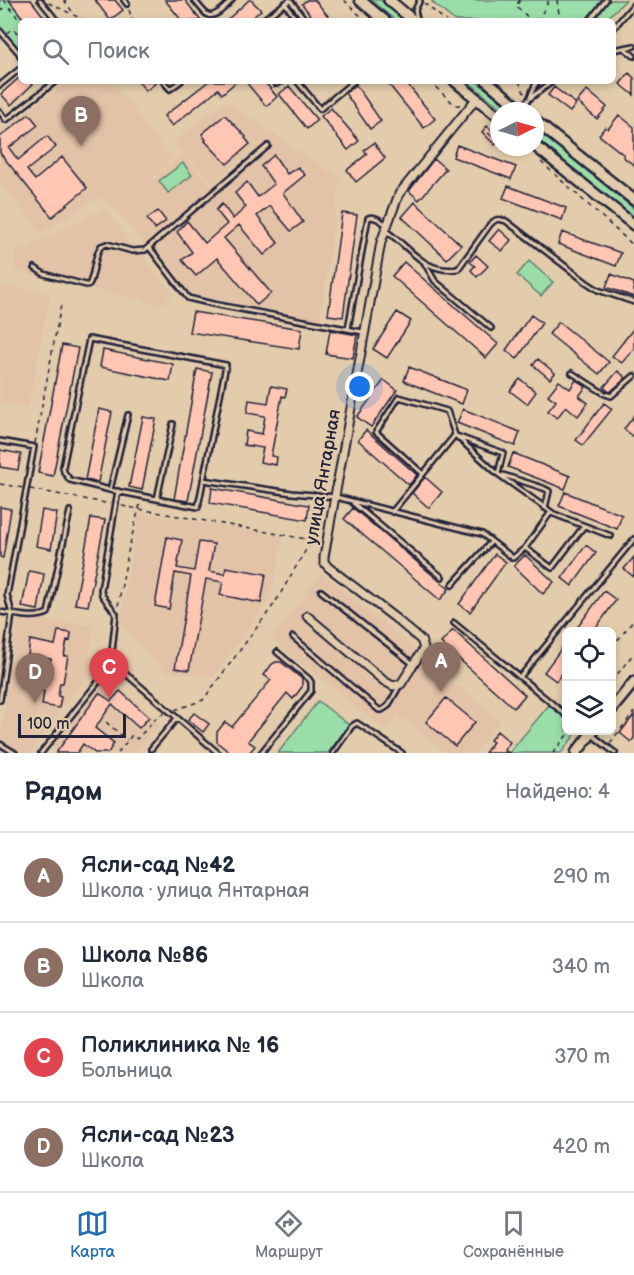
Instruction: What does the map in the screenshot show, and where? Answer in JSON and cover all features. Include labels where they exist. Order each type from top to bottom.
[{"type":"main road","points":[[360,0],[381,18]]},
{"type":"main road","points":[[389,0],[412,18]]},
{"type":"main road","points":[[458,84],[490,110]]},
{"type":"main road","points":[[491,84],[512,102]]},
{"type":"main road","points":[[544,128],[634,200]]},
{"type":"main road","points":[[544,153],[634,225]]},
{"type":"main road","points":[[616,704],[634,682]]},
{"type":"main road","points":[[576,753],[588,735]]},
{"type":"street","name":"улица Янтарная","points":[[401,684],[424,648],[422,640],[324,562],[381,242],[399,194],[476,99]]},
{"type":"street","points":[[307,616],[390,685],[401,684]]},
{"type":"lane","points":[[41,0],[55,18]]},
{"type":"lane","points":[[124,0],[127,4]]},
{"type":"lane","points":[[194,0],[207,15],[210,15],[217,13],[232,0]]},
{"type":"lane","points":[[265,18],[290,0],[304,18]]},
{"type":"lane","points":[[416,18],[416,10],[421,0]]},
{"type":"lane","points":[[591,18],[606,0]]},
{"type":"lane","points":[[285,3],[295,18]]},
{"type":"lane","points":[[616,25],[634,4]]},
{"type":"lane","points":[[0,31],[18,52]]},
{"type":"lane","points":[[616,49],[634,46]]},
{"type":"lane","points":[[624,48],[634,56]]},
{"type":"lane","points":[[0,85],[18,70]]},
{"type":"lane","points":[[0,112],[6,120],[52,84]]},
{"type":"lane","points":[[166,84],[170,89],[177,84]]},
{"type":"lane","points":[[299,84],[320,109],[350,84]]},
{"type":"lane","points":[[527,102],[535,84]]},
{"type":"lane","points":[[529,99],[549,84]]},
{"type":"lane","points":[[35,268],[44,274],[89,285],[101,246],[107,244],[132,251],[144,250],[268,146]]},
{"type":"lane","points":[[348,329],[370,217],[374,217],[386,227],[425,264],[435,281],[490,328]]},
{"type":"lane","points":[[425,264],[449,270],[458,268],[489,226],[495,219],[500,219],[506,221],[598,290],[634,302]]},
{"type":"lane","points":[[149,246],[188,298],[364,332]]},
{"type":"lane","points":[[89,339],[226,365],[198,507],[110,490],[69,480],[63,467],[89,339]]},
{"type":"lane","points":[[572,373],[611,396],[634,376]]},
{"type":"lane","points":[[422,473],[376,432],[399,397],[447,411],[454,435],[498,474],[551,512],[611,536]]},
{"type":"lane","points":[[110,490],[128,415]]},
{"type":"lane","points":[[157,499],[173,424]]},
{"type":"lane","points":[[392,512],[454,435]]},
{"type":"lane","points":[[454,435],[503,453],[498,474]]},
{"type":"lane","points":[[0,441],[34,447],[7,595],[12,614],[0,700]]},
{"type":"lane","points":[[498,474],[549,491],[545,508]]},
{"type":"lane","points":[[203,480],[336,497],[482,534],[513,558],[525,548],[551,512]]},
{"type":"lane","points":[[41,753],[107,670],[111,661],[116,614],[102,595],[101,590],[118,491]]},
{"type":"lane","points":[[352,502],[442,576]]},
{"type":"lane","points":[[0,612],[36,617],[48,613],[70,511]]},
{"type":"lane","points":[[525,548],[552,568],[584,526]]},
{"type":"lane","points":[[520,676],[634,539]]},
{"type":"lane","points":[[452,585],[491,542]]},
{"type":"lane","points":[[321,591],[414,665]]},
{"type":"lane","points":[[454,623],[562,711]]},
{"type":"lane","points":[[293,637],[379,710],[388,706],[401,684]]},
{"type":"lane","points":[[261,753],[311,691],[312,686],[309,679],[277,652]]},
{"type":"lane","points":[[111,661],[218,753]]},
{"type":"lane","points":[[151,749],[177,718]]},
{"type":"lane","points":[[333,753],[352,726],[357,723],[402,753]]},
{"type":"lane","points":[[593,735],[615,753]]},
{"type":"lane","points":[[0,744],[15,753]]},
{"type":"path","points":[[4,0],[18,18]]},
{"type":"path","points":[[41,0],[80,18]]},
{"type":"path","points":[[64,0],[75,15]]},
{"type":"path","points":[[344,0],[363,18]]},
{"type":"path","points":[[421,0],[442,18]]},
{"type":"path","points":[[520,0],[516,6],[529,18]]},
{"type":"path","points":[[540,18],[549,0]]},
{"type":"path","points":[[557,0],[560,18]]},
{"type":"path","points":[[0,11],[7,4]]},
{"type":"path","points":[[127,4],[132,18]]},
{"type":"path","points":[[4,36],[11,29],[18,34]]},
{"type":"path","points":[[520,84],[524,94]]},
{"type":"path","points":[[536,157],[634,246]]},
{"type":"path","points":[[34,447],[61,305]]},
{"type":"path","points":[[0,484],[313,540]]},
{"type":"path","points":[[116,614],[142,496]]},
{"type":"path","points":[[118,753],[132,735],[137,739],[158,716],[203,700],[275,603],[322,523]]},
{"type":"path","points":[[616,642],[634,620]]},
{"type":"path","points":[[616,676],[634,653]]},
{"type":"path","points":[[607,747],[634,712]]},
{"type":"path","points":[[106,722],[128,741]]},
{"type":"path","points":[[553,753],[567,735]]},
{"type":"shaded area","points":[[63,84],[114,84],[172,159],[136,195],[182,154],[212,187],[272,133],[340,178],[320,320],[189,295],[117,211],[100,197],[40,233],[0,184],[0,132]]},
{"type":"shaded area","points":[[225,101],[266,128],[267,135],[213,184],[173,142]]},
{"type":"shaded area","points":[[104,209],[173,294],[161,305],[16,271],[14,253]]},
{"type":"shaded area","points":[[0,285],[50,294],[28,408],[0,403]]},
{"type":"shaded area","points":[[139,513],[284,536],[270,598],[214,677],[166,672],[120,623]]},
{"type":"shaded area","points":[[321,573],[436,665],[402,710],[435,669],[500,721],[474,753],[446,753],[398,715],[386,731],[271,639]]},
{"type":"shaded area","points":[[19,617],[93,626],[88,673],[30,753],[22,753],[0,738]]},
{"type":"shaded area","points":[[106,675],[159,724],[134,753],[56,753],[58,751],[50,745]]},
{"type":"green space","points":[[0,0],[9,0],[23,18],[18,18],[18,52],[0,31]]},
{"type":"green space","points":[[371,0],[380,0],[403,18],[392,18]]},
{"type":"green space","points":[[434,0],[626,0],[607,18],[451,18],[432,2]]},
{"type":"green space","points":[[471,84],[480,84],[502,102],[494,102]]},
{"type":"green space","points":[[544,135],[634,209],[634,218],[544,144]]},
{"type":"green space","points":[[183,163],[192,175],[168,193],[159,181]]},
{"type":"green space","points":[[529,261],[553,282],[541,296],[517,275]]},
{"type":"green space","points":[[318,701],[349,725],[328,753],[278,753]]},
{"type":"green space","points":[[549,705],[562,716],[562,735],[575,735],[561,753],[509,753]]},
{"type":"building","points":[[9,0],[31,0],[45,18],[23,18]]},
{"type":"building","points":[[95,0],[115,0],[123,10],[113,18],[108,18]]},
{"type":"building","points":[[165,0],[185,0],[199,18],[180,18]]},
{"type":"building","points":[[249,0],[261,10],[252,18],[229,18]]},
{"type":"building","points":[[307,0],[315,0],[330,18],[313,18],[302,4]]},
{"type":"building","points":[[629,73],[634,78],[634,95],[620,84]]},
{"type":"building","points":[[18,79],[18,84],[33,84],[11,105],[1,94]]},
{"type":"building","points":[[140,84],[154,84],[146,91]]},
{"type":"building","points":[[205,84],[234,84],[222,94],[218,89],[172,126],[164,116]]},
{"type":"building","points":[[248,84],[266,84],[277,97],[266,106]]},
{"type":"building","points":[[388,84],[407,84],[435,119],[424,128]]},
{"type":"building","points":[[356,85],[381,121],[370,129],[345,93]]},
{"type":"building","points":[[289,86],[317,120],[307,129],[279,94]]},
{"type":"building","points":[[554,87],[576,104],[570,112],[548,95]]},
{"type":"building","points":[[587,90],[607,107],[597,119],[577,102]]},
{"type":"building","points":[[331,108],[359,141],[348,150],[321,116]]},
{"type":"building","points":[[29,114],[38,125],[9,148],[18,160],[47,136],[56,147],[27,170],[35,180],[62,157],[87,188],[52,217],[0,153],[0,137]]},
{"type":"building","points":[[225,115],[250,144],[227,164],[205,141],[202,134]]},
{"type":"building","points":[[619,115],[634,127],[634,165],[599,135],[605,127],[608,129]]},
{"type":"building","points":[[487,126],[490,129],[490,140],[482,132]]},
{"type":"building","points":[[374,143],[385,158],[356,182],[347,170],[367,154],[364,150]]},
{"type":"building","points":[[457,145],[516,167],[511,179],[453,157]]},
{"type":"building","points":[[274,155],[287,174],[298,167],[305,175],[283,193],[303,222],[291,231],[270,206],[257,216],[278,243],[264,255],[239,225],[224,238],[271,293],[257,305],[217,258],[196,276],[182,260],[192,252],[177,232],[187,221],[205,243],[227,224],[216,210],[222,204],[233,219],[246,207],[235,193],[247,182],[258,197],[274,184],[261,166]]},
{"type":"building","points":[[434,159],[446,169],[419,200],[409,191]]},
{"type":"building","points":[[508,186],[566,208],[562,220],[503,198]]},
{"type":"building","points":[[415,202],[461,245],[447,259],[402,217]]},
{"type":"building","points":[[158,211],[166,221],[155,229],[147,219]]},
{"type":"building","points":[[342,213],[357,215],[343,317],[328,315]]},
{"type":"building","points":[[499,229],[511,240],[502,251],[489,241]]},
{"type":"building","points":[[562,232],[621,253],[616,266],[558,244]]},
{"type":"building","points":[[476,255],[488,266],[477,277],[471,270],[475,266],[470,262]]},
{"type":"building","points":[[404,262],[498,344],[486,358],[392,276]]},
{"type":"building","points":[[611,274],[634,283],[634,297],[606,287]]},
{"type":"building","points":[[193,312],[302,329],[299,349],[189,332]]},
{"type":"building","points":[[397,312],[411,321],[387,358],[373,349]]},
{"type":"building","points":[[531,315],[542,323],[517,359],[506,350]]},
{"type":"building","points":[[559,322],[609,362],[599,374],[549,334]]},
{"type":"building","points":[[634,328],[634,348],[622,363],[612,356]]},
{"type":"building","points":[[330,330],[357,335],[353,358],[326,354]]},
{"type":"building","points":[[62,345],[78,348],[53,476],[38,473]]},
{"type":"building","points":[[103,350],[173,364],[170,381],[100,367]]},
{"type":"building","points":[[538,359],[555,373],[550,379],[533,365]]},
{"type":"building","points":[[409,367],[467,390],[462,404],[404,381]]},
{"type":"building","points":[[197,369],[212,372],[188,501],[174,499]]},
{"type":"building","points":[[618,371],[626,378],[610,392],[604,387]]},
{"type":"building","points":[[520,379],[536,392],[527,404],[510,391]]},
{"type":"building","points":[[384,380],[397,390],[371,427],[357,417]]},
{"type":"building","points":[[576,380],[586,387],[579,396],[588,403],[578,416],[566,406],[557,418],[548,411],[556,401],[548,395],[559,381],[570,389]]},
{"type":"building","points":[[271,386],[287,389],[285,397],[282,396],[271,456],[277,457],[276,465],[260,462],[263,448],[244,445],[246,431],[262,434],[265,416],[247,413],[249,400],[268,403]]},
{"type":"building","points":[[604,403],[612,409],[583,445],[576,440]]},
{"type":"building","points":[[99,409],[112,412],[98,482],[85,480]]},
{"type":"building","points":[[463,409],[520,432],[515,446],[457,423]]},
{"type":"building","points":[[634,416],[634,437],[624,429]]},
{"type":"building","points":[[143,417],[156,419],[142,490],[129,487]]},
{"type":"building","points":[[366,430],[417,475],[409,485],[358,440]]},
{"type":"building","points":[[0,450],[21,454],[18,470],[0,467]]},
{"type":"building","points":[[513,453],[570,476],[565,489],[508,467]]},
{"type":"building","points":[[425,477],[442,492],[429,508],[412,493]]},
{"type":"building","points":[[212,488],[309,505],[307,520],[210,503]]},
{"type":"building","points":[[565,492],[622,515],[617,529],[559,506]]},
{"type":"building","points":[[0,507],[11,509],[3,558],[0,557]]},
{"type":"building","points":[[353,508],[449,589],[440,600],[344,519]]},
{"type":"building","points":[[42,510],[57,513],[51,549],[36,546]]},
{"type":"building","points":[[91,518],[105,520],[88,606],[75,604]]},
{"type":"building","points":[[167,537],[182,540],[177,568],[194,571],[199,542],[214,544],[209,571],[225,574],[226,567],[266,574],[261,603],[220,595],[223,582],[206,579],[189,670],[175,668],[191,576],[175,573],[169,609],[155,606]]},
{"type":"building","points":[[586,545],[596,553],[572,586],[562,578]]},
{"type":"building","points":[[495,554],[506,562],[470,612],[459,604]]},
{"type":"building","points":[[525,555],[554,582],[543,594],[514,566]]},
{"type":"building","points":[[634,557],[634,577],[624,569]]},
{"type":"building","points":[[29,571],[44,574],[38,610],[22,607]]},
{"type":"building","points":[[604,591],[616,600],[597,627],[578,627]]},
{"type":"building","points":[[453,630],[525,695],[514,708],[441,643]]},
{"type":"building","points":[[58,631],[71,633],[64,656],[68,656],[63,683],[60,683],[59,708],[42,705],[44,691],[20,687],[23,671],[48,675],[51,659],[28,655],[30,640],[55,645]]},
{"type":"building","points":[[562,648],[562,673],[556,681],[544,672]]},
{"type":"building","points":[[276,662],[281,662],[302,679],[302,687],[293,699],[287,693],[248,741],[255,746],[249,753],[230,753],[217,742],[217,732],[225,722],[232,727],[271,680],[264,675]]},
{"type":"building","points":[[120,691],[149,717],[139,728],[112,704],[95,728],[114,743],[108,753],[95,753],[83,744],[77,753],[56,753],[99,693],[111,701]]},
{"type":"building","points":[[446,698],[475,722],[455,746],[426,722]]},
{"type":"building","points":[[194,713],[209,724],[203,732],[188,720]]},
{"type":"building","points":[[634,715],[634,738],[631,742],[620,733]]},
{"type":"building","points":[[497,731],[510,742],[504,750],[509,753],[485,753],[493,742],[490,740]]},
{"type":"place","name":"Школа №86","points":[[81,146]]},
{"type":"place","name":"Ясли-сад №42","points":[[441,692]]},
{"type":"place","name":"Поликлиника № 16","points":[[109,698]]},
{"type":"place","name":"Ясли-сад №23","points":[[35,703]]}]
